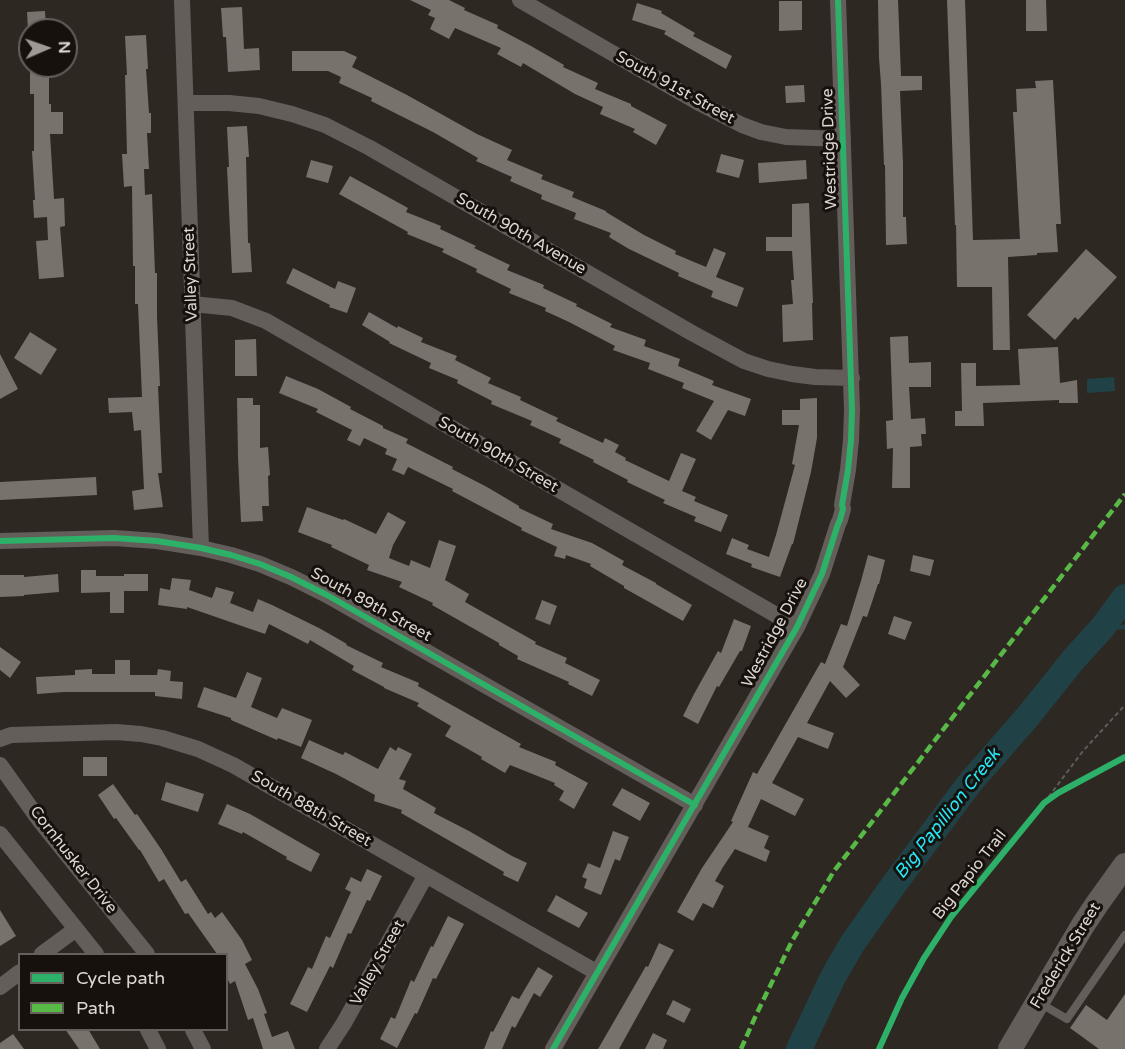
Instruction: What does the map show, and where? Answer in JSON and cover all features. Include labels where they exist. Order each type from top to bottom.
[{"type":"main road","name":"Frederick Street","points":[[1010,1049],[1083,925],[1125,865]]},
{"type":"street","name":"Valley Street","points":[[182,0],[201,548]]},
{"type":"street","name":"South 91st Street","points":[[520,0],[543,6],[701,104],[742,125],[786,137],[843,139]]},
{"type":"street","name":"Westridge Drive","points":[[553,1049],[797,627],[822,574],[843,509],[851,440],[852,378],[838,0]]},
{"type":"street","name":"South 90th Avenue","points":[[186,103],[259,106],[325,125],[370,147],[744,361],[792,374],[852,378]]},
{"type":"street","name":"South 90th Street","points":[[192,304],[232,308],[266,321],[797,627]]},
{"type":"street","name":"South 89th Street","points":[[0,541],[114,538],[157,541],[201,548],[260,564],[327,595],[695,805]]},
{"type":"street","name":"South 88th Street","points":[[0,739],[11,735],[116,732],[162,738],[198,749],[233,765],[596,972]]},
{"type":"street","name":"Cornhusker Drive","points":[[0,765],[40,820],[146,953]]},
{"type":"street","points":[[0,834],[95,953]]},
{"type":"street","name":"Valley Street","points":[[327,1049],[344,1023],[426,875]]},
{"type":"street","points":[[43,953],[76,929]]},
{"type":"street","points":[[0,987],[18,974]]},
{"type":"street","points":[[149,1031],[158,1049]]},
{"type":"street","points":[[194,1031],[203,1049]]},
{"type":"lane","points":[[1038,1002],[1067,1018],[1125,936]]},
{"type":"path","points":[[1037,812],[1083,751],[1125,705]]},
{"type":"path","points":[[1044,803],[1058,793]]},
{"type":"water","points":[[1114,377],[1115,391],[1087,393],[1087,379]]},
{"type":"building","points":[[410,0],[449,0],[465,8],[464,10],[498,25],[497,28],[564,65],[563,67],[598,83],[595,89],[631,104],[667,125],[656,145],[633,132],[635,129],[600,114],[603,107],[575,94],[523,63],[521,67],[497,54],[501,48],[455,28],[449,39],[430,29],[435,18],[428,15],[431,10]]},
{"type":"building","points":[[878,0],[898,0],[901,76],[922,76],[922,90],[900,91],[903,217],[906,217],[907,244],[886,245]]},
{"type":"building","points":[[947,0],[965,0],[973,240],[1020,239],[1013,112],[1017,112],[1016,89],[1036,88],[1035,81],[1053,80],[1061,224],[1056,224],[1058,252],[1008,257],[1010,350],[993,350],[992,287],[957,287]]},
{"type":"building","points":[[1026,0],[1046,0],[1047,31],[1026,31]]},
{"type":"building","points":[[779,1],[802,1],[802,30],[779,31]]},
{"type":"building","points":[[637,3],[662,11],[661,13],[695,33],[693,36],[732,56],[726,69],[664,34],[666,31],[632,20]]},
{"type":"building","points":[[242,7],[244,49],[259,48],[260,70],[228,72],[226,37],[223,37],[221,8]]},
{"type":"building","points":[[45,11],[45,18],[27,18],[27,12]]},
{"type":"building","points":[[146,35],[151,133],[147,133],[149,169],[144,169],[145,195],[152,194],[155,273],[157,273],[160,386],[158,386],[162,473],[158,473],[163,507],[134,510],[132,491],[144,489],[141,430],[134,431],[132,412],[109,413],[108,398],[142,397],[138,304],[135,304],[135,266],[133,266],[132,186],[124,187],[122,154],[127,154],[125,36]]},
{"type":"building","points":[[292,51],[344,51],[357,57],[352,67],[477,134],[512,150],[507,160],[543,175],[541,179],[574,192],[572,197],[606,211],[644,235],[676,251],[675,254],[706,267],[714,248],[726,253],[716,277],[744,288],[737,307],[711,297],[713,291],[678,276],[679,273],[629,249],[609,237],[611,233],[574,219],[576,213],[541,199],[542,195],[510,181],[512,177],[476,161],[478,158],[433,132],[371,101],[372,98],[339,83],[341,77],[328,71],[292,71]]},
{"type":"building","points":[[30,78],[49,78],[51,112],[63,112],[63,134],[50,134],[54,199],[64,198],[65,226],[60,227],[64,277],[39,279],[36,241],[48,240],[47,217],[34,218],[32,151],[34,151],[34,94],[30,94]]},
{"type":"building","points":[[804,85],[805,102],[786,103],[785,86]]},
{"type":"building","points":[[247,126],[248,243],[250,243],[252,272],[232,273],[227,127]]},
{"type":"building","points":[[721,154],[744,160],[739,178],[716,172]]},
{"type":"building","points":[[311,160],[333,166],[328,183],[306,177]]},
{"type":"building","points":[[806,160],[807,179],[759,183],[758,163]]},
{"type":"building","points":[[350,176],[408,208],[406,212],[441,226],[440,229],[510,265],[507,270],[544,285],[543,288],[612,324],[610,327],[646,340],[644,346],[680,359],[678,366],[714,381],[712,385],[751,399],[745,416],[728,410],[711,440],[696,431],[714,401],[682,388],[684,383],[648,369],[650,363],[613,350],[615,346],[545,311],[546,308],[509,293],[511,289],[442,252],[444,249],[407,234],[408,232],[339,194]]},
{"type":"building","points":[[809,203],[813,340],[783,342],[782,305],[793,304],[792,251],[766,251],[766,237],[792,237],[792,204]]},
{"type":"building","points":[[1086,249],[1117,277],[1078,320],[1075,317],[1055,340],[1027,315]]},
{"type":"building","points":[[293,268],[335,289],[338,281],[356,288],[347,313],[329,307],[330,305],[286,283]]},
{"type":"building","points":[[369,312],[397,328],[398,326],[423,338],[421,342],[457,356],[455,360],[491,378],[488,383],[521,397],[520,400],[558,418],[556,421],[603,443],[605,438],[619,445],[615,452],[626,458],[625,460],[669,481],[681,453],[696,459],[682,491],[696,497],[694,501],[728,515],[721,532],[694,521],[696,517],[663,503],[665,500],[627,482],[628,480],[593,462],[594,460],[559,443],[561,439],[530,425],[532,421],[491,404],[492,401],[457,383],[458,380],[429,368],[431,363],[389,343],[362,325]]},
{"type":"building","points":[[30,332],[57,349],[41,375],[14,358]]},
{"type":"building","points":[[908,336],[909,363],[931,362],[931,387],[909,387],[911,419],[925,418],[926,434],[921,434],[922,446],[910,447],[910,488],[892,488],[893,448],[887,449],[886,421],[893,420],[890,337]]},
{"type":"building","points":[[256,339],[257,376],[235,376],[235,340]]},
{"type":"building","points":[[1058,347],[1060,383],[1077,380],[1078,403],[1059,403],[1059,400],[983,403],[984,426],[955,426],[955,411],[962,411],[961,363],[976,363],[976,386],[1020,385],[1018,349]]},
{"type":"building","points":[[0,354],[18,389],[0,399]]},
{"type":"building","points":[[286,376],[318,389],[383,428],[408,439],[406,443],[453,467],[452,469],[487,487],[519,508],[553,524],[551,529],[592,543],[624,561],[622,565],[692,605],[683,621],[624,588],[590,566],[591,564],[566,555],[565,559],[554,556],[557,547],[521,530],[522,528],[452,491],[453,489],[408,467],[404,475],[392,470],[397,459],[385,454],[387,449],[364,438],[360,446],[347,440],[352,430],[316,412],[318,409],[279,393]]},
{"type":"building","points":[[237,398],[253,398],[253,405],[260,405],[260,448],[268,447],[270,475],[268,476],[269,506],[262,506],[263,521],[241,522]]},
{"type":"building","points":[[817,398],[817,438],[811,472],[793,544],[780,577],[751,567],[752,564],[726,554],[732,538],[749,545],[747,549],[769,557],[795,465],[792,464],[799,425],[782,425],[782,410],[800,410],[800,399]]},
{"type":"building","points":[[96,477],[97,495],[0,500],[0,482]]},
{"type":"building","points":[[307,507],[344,519],[376,534],[388,512],[406,522],[393,545],[389,558],[409,566],[411,560],[430,568],[439,540],[456,546],[445,580],[469,594],[465,602],[536,642],[535,644],[567,658],[565,663],[600,680],[592,696],[568,684],[569,682],[517,659],[518,656],[499,643],[432,605],[433,603],[399,587],[402,582],[367,570],[369,565],[331,547],[332,545],[298,532]]},
{"type":"building","points":[[868,555],[885,560],[867,617],[863,616],[843,667],[860,685],[846,698],[830,681],[807,723],[834,733],[828,749],[798,737],[772,783],[804,799],[795,816],[761,799],[748,827],[769,836],[764,848],[770,851],[766,862],[735,849],[715,881],[724,886],[713,908],[703,903],[693,921],[677,912],[702,868],[733,822],[731,821],[753,772],[757,774],[821,662],[825,664],[841,624],[847,626]]},
{"type":"building","points":[[913,555],[934,560],[930,576],[910,571]]},
{"type":"building","points":[[81,570],[96,570],[96,576],[148,574],[148,591],[124,591],[124,613],[110,613],[110,592],[81,593]]},
{"type":"building","points":[[58,574],[59,592],[0,597],[0,575],[24,575],[24,577]]},
{"type":"building","points":[[172,578],[191,580],[189,590],[212,598],[216,587],[234,592],[230,603],[253,612],[258,599],[319,628],[346,645],[383,663],[381,667],[419,683],[418,686],[521,744],[519,747],[556,762],[555,765],[588,783],[574,809],[559,800],[564,791],[554,785],[555,783],[510,765],[505,773],[481,759],[482,757],[445,736],[451,726],[417,706],[419,703],[384,688],[352,670],[354,666],[310,640],[308,644],[269,624],[265,634],[187,607],[187,609],[158,605],[160,588],[170,590]]},
{"type":"building","points":[[542,600],[557,606],[550,625],[535,619]]},
{"type":"building","points":[[894,616],[912,622],[905,640],[888,634]]},
{"type":"building","points":[[734,619],[751,626],[742,651],[719,687],[717,686],[698,724],[683,716],[718,651],[721,653]]},
{"type":"building","points":[[0,647],[21,662],[10,678],[0,670]]},
{"type":"building","points":[[115,660],[130,660],[130,675],[157,675],[158,669],[171,671],[170,681],[183,682],[182,699],[155,696],[155,692],[37,694],[36,677],[75,675],[75,670],[92,669],[92,674],[115,674]]},
{"type":"building","points":[[247,672],[262,678],[251,707],[277,718],[282,708],[312,720],[301,747],[278,738],[277,740],[231,720],[231,718],[197,707],[204,687],[236,698]]},
{"type":"building","points":[[309,740],[343,755],[345,752],[378,769],[390,747],[396,751],[398,747],[412,754],[399,779],[406,781],[403,789],[436,808],[434,813],[527,863],[518,882],[401,813],[402,810],[374,801],[375,795],[301,758]]},
{"type":"building","points":[[83,757],[107,757],[107,776],[83,776]]},
{"type":"building","points":[[166,782],[204,794],[198,812],[161,800]]},
{"type":"building","points":[[113,784],[135,815],[137,814],[181,882],[186,879],[208,914],[211,912],[215,918],[222,912],[242,940],[252,960],[245,964],[267,1013],[264,1014],[272,1037],[288,1031],[295,1049],[263,1049],[253,1018],[248,1020],[235,981],[230,984],[228,980],[228,953],[216,953],[188,913],[185,914],[164,879],[159,882],[140,850],[116,818],[114,819],[98,795]]},
{"type":"building","points":[[622,788],[650,803],[640,821],[612,805]]},
{"type":"building","points":[[227,804],[250,814],[320,854],[311,872],[243,832],[242,834],[218,824]]},
{"type":"building","points":[[613,831],[629,837],[620,861],[615,859],[601,895],[584,888],[587,879],[582,877],[588,863],[600,868]]},
{"type":"building","points":[[367,869],[382,876],[370,901],[367,900],[351,934],[348,933],[333,968],[330,966],[307,1012],[290,1004],[308,967],[312,969],[326,936],[330,938],[351,892],[345,889],[351,877],[361,882]]},
{"type":"building","points":[[556,895],[588,913],[579,928],[547,911]]},
{"type":"building","points":[[0,910],[16,936],[0,946]]},
{"type":"building","points":[[448,916],[464,924],[397,1048],[380,1039],[391,1017],[395,1019],[411,980],[414,982]]},
{"type":"building","points":[[659,943],[674,950],[619,1049],[598,1049],[646,966],[648,967]]},
{"type":"building","points":[[538,967],[553,976],[540,997],[534,993],[515,1028],[512,1026],[502,1049],[484,1049],[491,1031],[493,1032],[512,996],[519,999]]},
{"type":"building","points":[[1125,994],[1125,1049],[1099,1049],[1070,1028],[1086,1005],[1107,1020]]},
{"type":"building","points":[[673,1000],[691,1009],[684,1023],[666,1014]]},
{"type":"building","points":[[66,1031],[89,1031],[100,1049],[79,1049]]},
{"type":"building","points":[[653,1033],[667,1040],[663,1049],[645,1049]]},
{"type":"building","points":[[13,1034],[24,1049],[0,1049],[0,1043]]},
{"type":"waterway","name":"Big Papillion Creek","points":[[799,1049],[833,977],[852,944],[895,883],[969,784],[1102,628],[1125,597]]},
{"type":"waterway","points":[[1102,628],[1125,627]]},
{"type":"marked path","points":[[741,1049],[792,941],[834,871],[1125,494]]},
{"type":"cycle path","points":[[553,1049],[797,627],[822,574],[843,509],[852,410],[838,0]]},
{"type":"cycle path","points":[[0,541],[114,538],[157,541],[201,548],[260,564],[327,595],[695,805]]},
{"type":"cycle path","name":"Big Papio Trail","points":[[879,1049],[902,998],[924,958],[951,917],[1044,803],[1125,757]]}]
